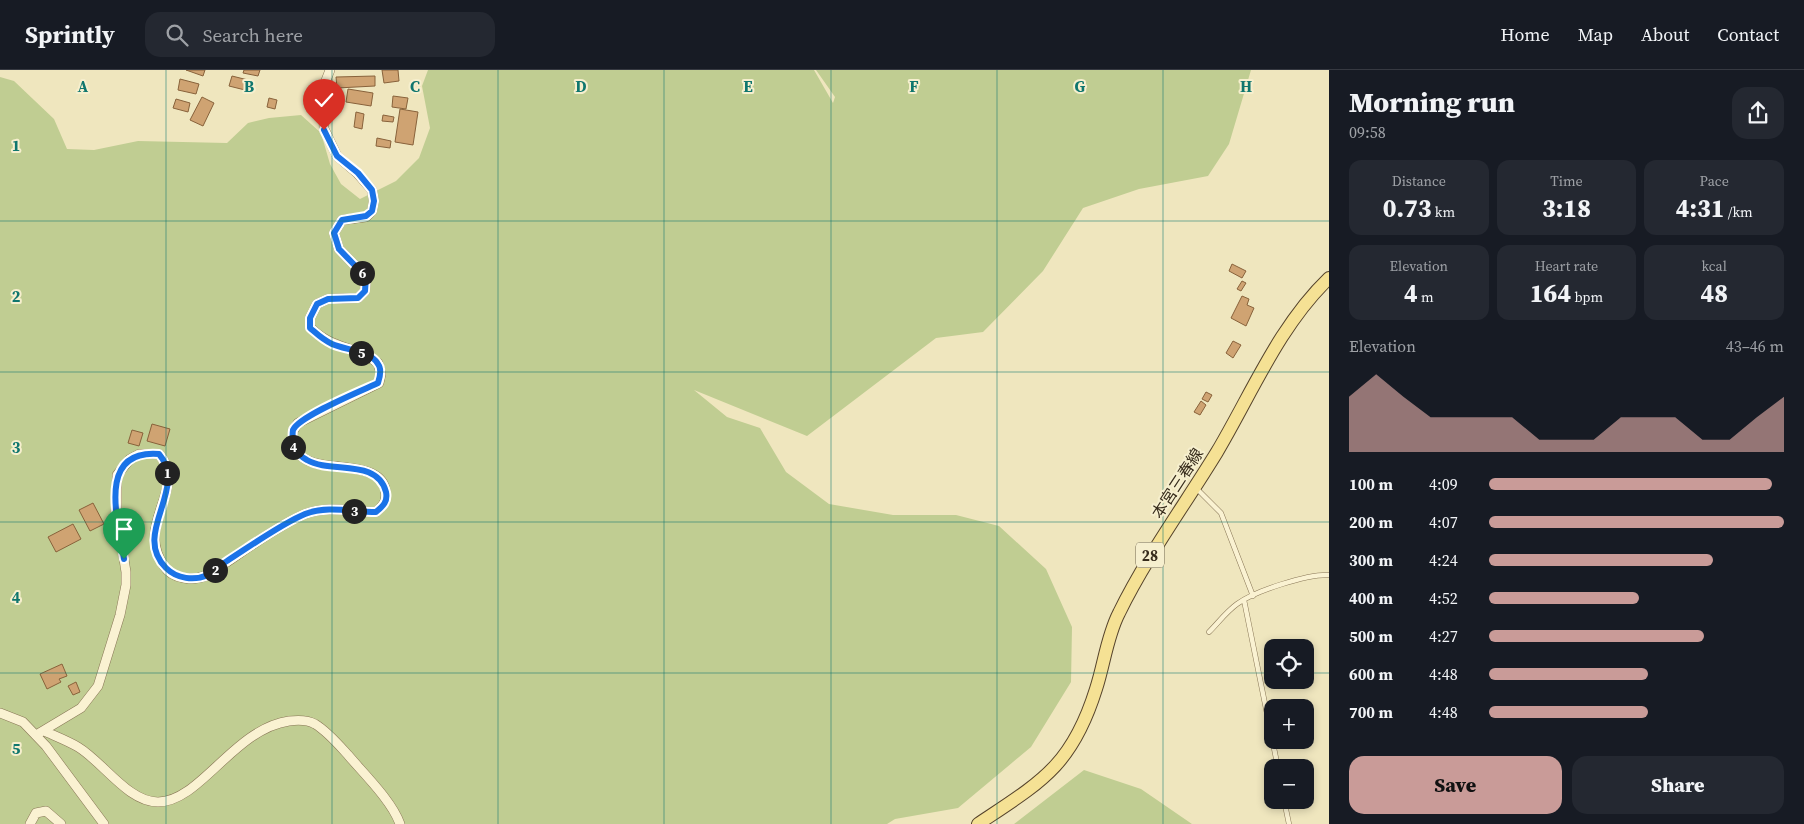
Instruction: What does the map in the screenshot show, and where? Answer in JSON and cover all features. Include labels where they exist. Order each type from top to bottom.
[{"type":"main road","name":"本宮三春線","points":[[978,824],[1035,786],[1065,757],[1086,718],[1116,618],[1146,560],[1217,452],[1288,329],[1315,291],[1329,278]]},
{"type":"street","points":[[36,735],[81,708],[98,686],[110,651],[126,585],[126,572],[116,515],[117,474],[130,459],[147,453],[159,454],[162,458],[167,470],[168,481],[153,540],[156,552],[164,567],[175,576],[191,579],[210,575],[240,552],[306,514],[333,508],[376,512],[384,505],[387,497],[383,483],[377,476],[359,470],[308,461],[293,446],[293,431],[298,423],[342,399],[378,383],[381,374],[378,363],[368,355],[333,344],[318,336],[310,328],[310,318],[317,304],[328,299],[358,298],[365,291],[366,277],[339,249],[334,233],[342,220],[366,216],[372,211],[374,201],[372,190],[358,173],[337,156],[324,130],[323,88],[330,70]]},
{"type":"street","points":[[0,713],[23,722],[36,735],[65,770],[104,824]]},
{"type":"street","points":[[44,731],[79,748],[137,797],[157,802],[172,801],[185,795],[230,752],[253,734],[278,722],[296,720],[313,723],[326,732],[364,774],[397,814],[400,824]]},
{"type":"street","points":[[30,824],[36,813],[46,811],[61,824]]},
{"type":"lane","points":[[1194,486],[1221,513],[1253,596]]},
{"type":"lane","points":[[1209,632],[1237,604],[1244,600],[1298,579],[1317,574],[1329,575]]},
{"type":"lane","points":[[1244,600],[1276,759]]},
{"type":"lane","points":[[1286,809],[1289,824]]},
{"type":"green space","points":[[428,70],[814,70],[833,103],[835,97],[816,70],[1251,70],[1229,144],[1208,176],[1139,189],[1083,208],[1043,271],[983,332],[936,338],[807,436],[694,390],[727,417],[760,428],[786,472],[829,504],[893,515],[956,515],[999,526],[1046,569],[1072,627],[1071,682],[1031,747],[958,808],[895,819],[887,824],[0,824],[0,77],[14,81],[54,119],[67,149],[94,150],[138,141],[227,143],[248,123],[269,118],[301,115],[321,133],[330,164],[341,184],[360,199],[396,181],[419,158],[430,128],[422,86]]},
{"type":"green space","points":[[1084,770],[1141,789],[1192,824],[1014,824]]},
{"type":"building","points":[[186,70],[205,70],[203,76]]},
{"type":"building","points":[[244,70],[260,70],[258,76],[243,73]]},
{"type":"building","points":[[382,70],[398,70],[399,81],[384,83]]},
{"type":"building","points":[[232,76],[248,80],[245,90],[229,86]]},
{"type":"building","points":[[375,76],[375,86],[337,88],[336,77]]},
{"type":"building","points":[[180,79],[199,84],[196,94],[178,90]]},
{"type":"building","points":[[348,89],[373,93],[371,106],[346,102]]},
{"type":"building","points":[[393,96],[408,98],[406,109],[392,107]]},
{"type":"building","points":[[202,97],[214,103],[203,126],[190,120]]},
{"type":"building","points":[[269,98],[277,100],[275,109],[267,107]]},
{"type":"building","points":[[176,99],[190,103],[188,112],[173,108]]},
{"type":"building","points":[[400,109],[418,112],[413,145],[395,142]]},
{"type":"building","points":[[356,112],[364,114],[362,129],[354,127]]},
{"type":"building","points":[[383,115],[394,117],[393,122],[382,121]]},
{"type":"building","points":[[377,138],[391,141],[390,148],[376,146]]},
{"type":"building","points":[[1232,264],[1246,271],[1242,278],[1229,271]]},
{"type":"building","points":[[1242,281],[1246,283],[1241,291],[1237,289]]},
{"type":"building","points":[[1242,296],[1249,299],[1247,305],[1254,308],[1246,326],[1231,318]]},
{"type":"building","points":[[1233,341],[1241,345],[1233,358],[1226,353]]},
{"type":"building","points":[[1206,392],[1212,395],[1208,402],[1202,399]]},
{"type":"building","points":[[1201,401],[1206,405],[1200,415],[1194,412]]},
{"type":"building","points":[[152,424],[170,429],[165,446],[147,441]]},
{"type":"building","points":[[132,430],[143,433],[139,446],[128,443]]},
{"type":"building","points":[[93,503],[104,524],[90,531],[79,510]]},
{"type":"building","points":[[73,524],[81,539],[56,552],[48,537]]},
{"type":"building","points":[[62,664],[67,676],[59,679],[61,682],[47,689],[40,674]]},
{"type":"building","points":[[76,682],[80,692],[73,695],[68,686]]},
{"type":"route","points":[[124,559],[116,515],[115,493],[117,474],[130,459],[139,454],[159,454],[167,470],[166,496],[154,528],[153,540],[156,552],[164,567],[175,576],[191,579],[210,575],[240,552],[306,514],[333,508],[376,512],[384,505],[387,497],[383,483],[377,476],[359,470],[308,461],[293,446],[293,431],[298,423],[342,399],[378,383],[381,374],[378,363],[368,355],[350,351],[333,344],[318,336],[310,328],[310,318],[317,304],[328,299],[347,300],[358,298],[365,291],[366,277],[344,256],[335,242],[334,233],[342,220],[366,216],[372,211],[374,201],[372,190],[358,173],[337,156],[324,130]]}]
